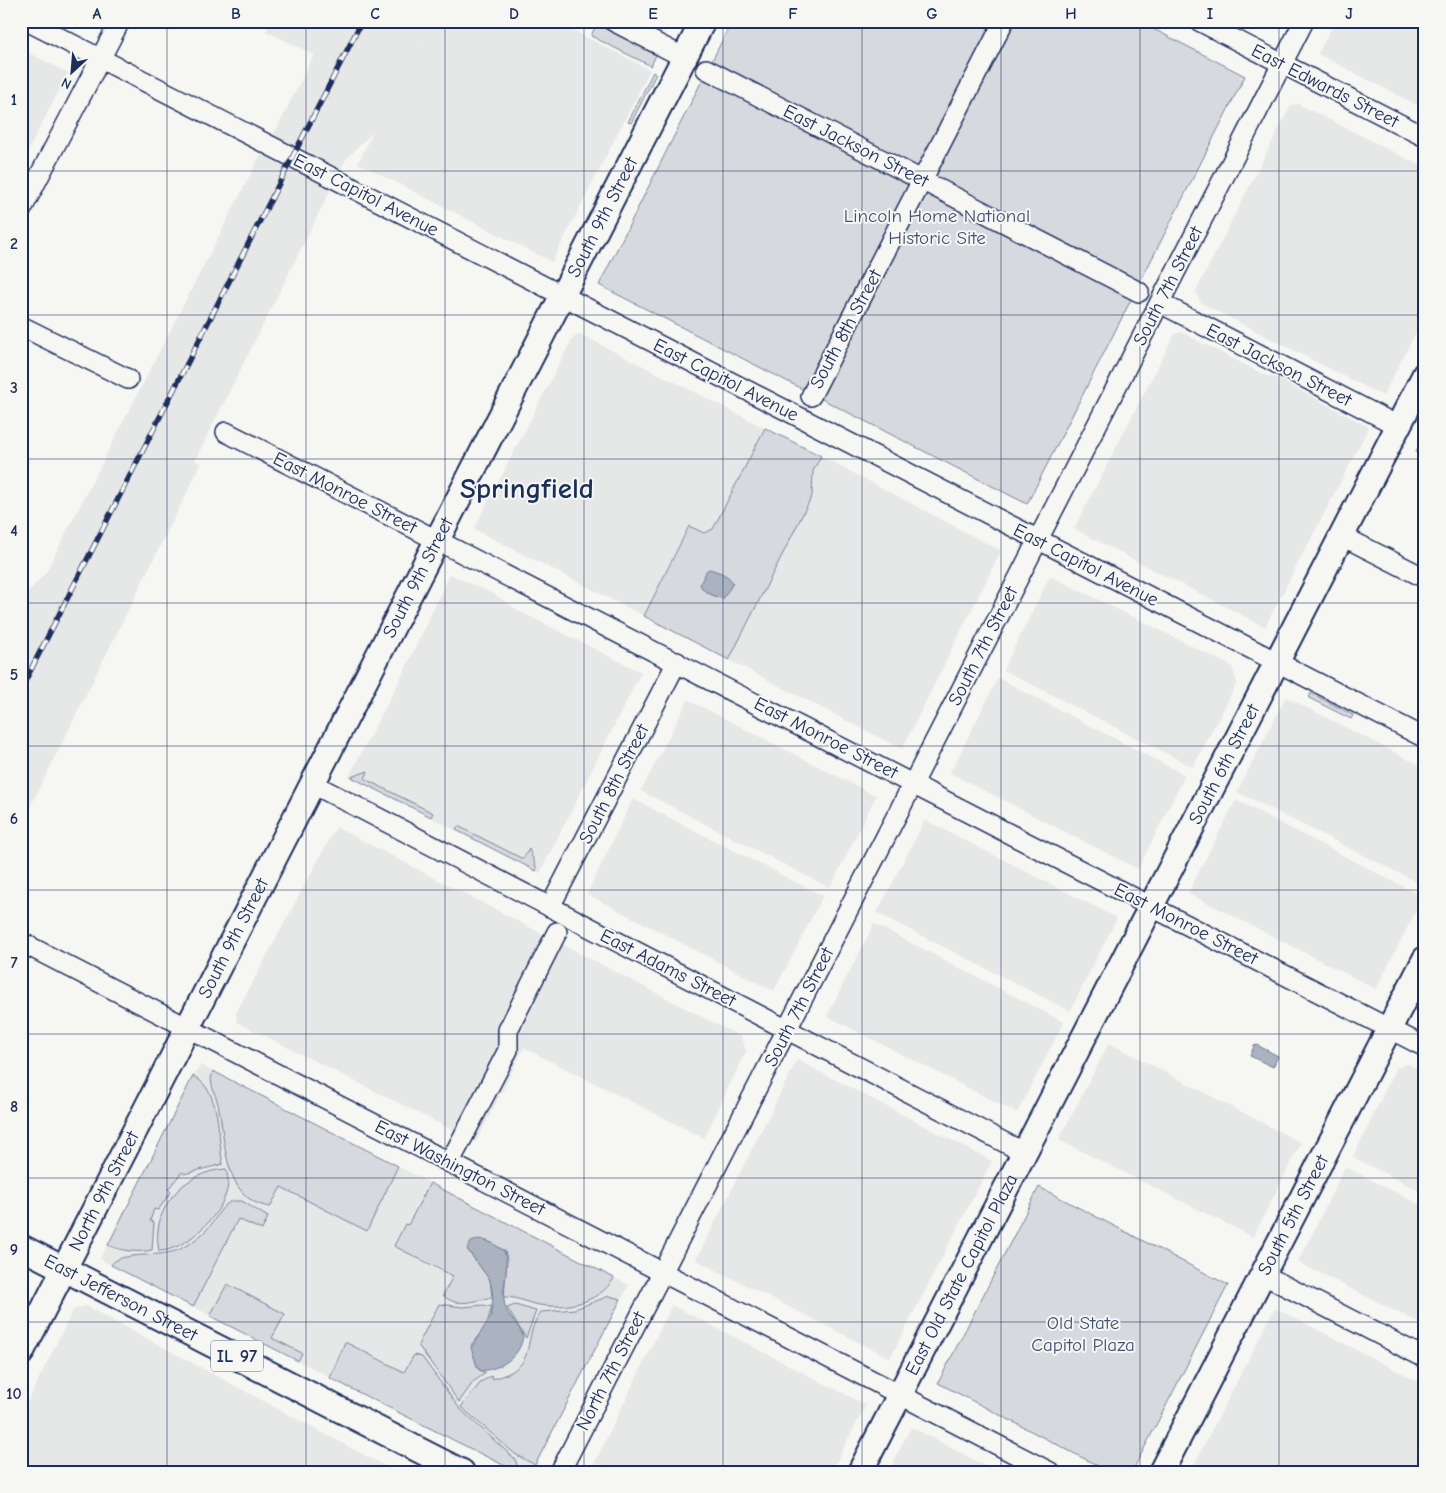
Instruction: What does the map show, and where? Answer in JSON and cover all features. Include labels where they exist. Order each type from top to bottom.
[{"type":"main road","name":"South 9th Street","points":[[187,1028],[704,21]]},
{"type":"main road","name":"South 6th Street","points":[[1023,1152],[1340,535],[1425,374]]},
{"type":"main road","name":"South 5th Street","points":[[1161,1472],[1425,959]]},
{"type":"main road","name":"North 9th Street","points":[[21,1353],[187,1028]]},
{"type":"main road","name":"East Old State Capitol Plaza","points":[[860,1472],[1023,1152]]},
{"type":"main road","name":"East Jefferson Street","points":[[21,1246],[462,1472]]},
{"type":"street","name":"East Capitol Avenue","points":[[27,21],[1425,738]]},
{"type":"street","points":[[21,211],[120,21]]},
{"type":"street","points":[[613,21],[685,58]]},
{"type":"street","name":"South 8th Street","points":[[811,396],[1004,21]]},
{"type":"street","name":"East Edwards Street","points":[[1199,21],[1425,137]]},
{"type":"street","name":"South 7th Street","points":[[663,1271],[1304,21]]},
{"type":"street","name":"East Jackson Street","points":[[706,69],[1139,292]]},
{"type":"street","name":"East Jackson Street","points":[[1160,303],[1398,426]]},
{"type":"street","points":[[21,326],[128,380]]},
{"type":"street","name":"East Monroe Street","points":[[226,432],[1425,1047]]},
{"type":"street","points":[[1340,535],[1425,578]]},
{"type":"street","name":"South 8th Street","points":[[550,907],[677,662]]},
{"type":"street","name":"East Adams Street","points":[[312,784],[1023,1152]]},
{"type":"street","points":[[450,1162],[508,1050],[508,1030],[557,932]]},
{"type":"street","name":"East Washington Street","points":[[21,942],[1050,1472]]},
{"type":"street","name":"North 7th Street","points":[[560,1472],[663,1271]]},
{"type":"street","points":[[1262,1274],[1425,1358]]},
{"type":"shaded area","points":[[271,21],[555,21],[650,70],[552,262],[358,163],[373,132],[346,159],[340,171],[273,136],[314,55],[266,31]]},
{"type":"shaded area","points":[[1335,21],[1425,21],[1425,109],[1318,54]]},
{"type":"shaded area","points":[[21,49],[68,73],[21,164]]},
{"type":"shaded area","points":[[1298,104],[1425,168],[1425,315],[1383,396],[1201,303],[1196,291],[1291,105]]},
{"type":"shaded area","points":[[261,154],[331,189],[195,460],[201,464],[21,825],[21,599],[45,574]]},
{"type":"shaded area","points":[[1181,332],[1267,376],[1277,378],[1369,427],[1265,627],[1074,529],[1172,339],[1175,334]]},
{"type":"shaded area","points":[[580,334],[765,428],[713,529],[704,533],[688,526],[644,616],[474,529],[572,339]]},
{"type":"shaded area","points":[[821,456],[1001,551],[902,749],[729,660],[812,496],[813,471]]},
{"type":"shaded area","points":[[710,569],[726,576],[733,583],[723,599],[706,592],[701,587],[700,584],[707,570]]},
{"type":"shaded area","points":[[450,574],[499,597],[519,611],[641,672],[540,873],[349,776],[402,676]]},
{"type":"shaded area","points":[[1050,576],[1232,666],[1237,683],[1193,767],[1003,670]]},
{"type":"shaded area","points":[[998,678],[1185,775],[1138,869],[950,773]]},
{"type":"shaded area","points":[[1286,697],[1425,768],[1425,886],[1237,792]]},
{"type":"shaded area","points":[[688,700],[876,796],[830,888],[641,791]]},
{"type":"shaded area","points":[[633,799],[823,896],[774,991],[587,894]]},
{"type":"shaded area","points":[[1236,800],[1423,897],[1376,989],[1188,893]]},
{"type":"shaded area","points":[[925,820],[1117,918],[1070,1011],[877,913]]},
{"type":"shaded area","points":[[336,827],[741,1037],[746,1051],[704,1138],[524,1048],[476,1142],[237,1022],[236,1013]]},
{"type":"shaded area","points":[[874,924],[1064,1022],[1017,1113],[827,1016]]},
{"type":"shaded area","points":[[1109,1043],[1301,1143],[1253,1237],[1059,1139]]},
{"type":"shaded area","points":[[1257,1045],[1278,1056],[1273,1067],[1250,1056],[1254,1046]]},
{"type":"shaded area","points":[[797,1060],[992,1161],[890,1358],[696,1260]]},
{"type":"shaded area","points":[[1408,1064],[1425,1073],[1425,1194],[1353,1157],[1396,1068]]},
{"type":"shaded area","points":[[200,1065],[629,1285],[532,1472],[515,1472],[100,1259]]},
{"type":"shaded area","points":[[1345,1167],[1425,1207],[1425,1326],[1298,1262]]},
{"type":"shaded area","points":[[480,1239],[492,1243],[504,1251],[506,1258],[505,1306],[523,1336],[514,1356],[503,1364],[482,1371],[478,1369],[471,1348],[491,1316],[493,1296],[490,1280],[467,1249],[471,1242]]},
{"type":"shaded area","points":[[672,1305],[866,1405],[831,1472],[590,1472]]},
{"type":"shaded area","points":[[86,1306],[396,1472],[21,1472],[21,1415],[73,1310]]},
{"type":"shaded area","points":[[1275,1308],[1425,1385],[1425,1472],[1190,1472]]},
{"type":"shaded area","points":[[911,1427],[997,1472],[888,1472]]},
{"type":"green space","name":"Lincoln Home National Historic Site","points":[[732,21],[1138,21],[1245,76],[1027,504],[599,285]]},
{"type":"green space","points":[[600,26],[656,55],[651,66],[591,36],[595,27]]},
{"type":"green space","points":[[653,72],[656,74],[631,123],[628,122]]},
{"type":"green space","points":[[765,428],[821,456],[813,471],[812,496],[729,660],[644,616],[689,526],[704,533],[713,529]]},
{"type":"green space","points":[[1425,434],[1425,454],[1418,456],[1416,451]]},
{"type":"green space","points":[[1311,693],[1353,715],[1351,719],[1309,698]]},
{"type":"green space","points":[[368,771],[365,779],[433,813],[431,817],[351,777]]},
{"type":"green space","points":[[458,826],[523,859],[529,849],[537,869],[536,871],[456,830]]},
{"type":"green space","points":[[213,1071],[398,1166],[367,1231],[281,1187],[270,1207],[254,1202],[243,1193],[235,1181],[225,1150],[218,1104],[212,1084]]},
{"type":"green space","points":[[193,1076],[209,1092],[214,1103],[223,1164],[184,1174],[182,1172],[168,1189],[171,1192],[158,1210],[154,1209],[150,1221],[154,1222],[152,1250],[130,1251],[108,1245]]},
{"type":"green space","points":[[226,1169],[228,1182],[226,1195],[212,1218],[203,1228],[181,1244],[159,1251],[158,1235],[160,1221],[165,1207],[173,1195],[197,1177],[211,1171]]},
{"type":"green space","points":[[430,1183],[614,1278],[608,1287],[599,1294],[579,1303],[545,1306],[516,1298],[504,1297],[507,1260],[505,1251],[487,1241],[477,1239],[467,1249],[490,1280],[492,1297],[461,1303],[448,1299],[443,1295],[453,1276],[394,1246],[405,1224],[408,1225]]},
{"type":"green space","name":"Old State Capitol Plaza","points":[[1039,1187],[1228,1285],[1132,1472],[1110,1472],[938,1383]]},
{"type":"green space","points":[[233,1201],[242,1201],[268,1217],[262,1230],[238,1219],[193,1307],[111,1265],[116,1260],[123,1258],[162,1254],[184,1247],[203,1233],[223,1208]]},
{"type":"green space","points":[[227,1284],[285,1314],[272,1338],[302,1353],[298,1361],[210,1316]]},
{"type":"green space","points":[[609,1296],[621,1299],[535,1465],[515,1454],[461,1407],[481,1382],[491,1376],[492,1379],[508,1374],[524,1360],[531,1333],[541,1312],[575,1309]]},
{"type":"green space","points":[[439,1304],[463,1307],[484,1305],[492,1307],[486,1326],[471,1345],[478,1369],[486,1373],[474,1381],[459,1402],[418,1345]]},
{"type":"green space","points":[[515,1305],[536,1311],[526,1338],[507,1308]]},
{"type":"green space","points":[[345,1342],[404,1372],[414,1355],[422,1357],[460,1409],[515,1459],[518,1468],[517,1472],[330,1378]]},
{"type":"railway","points":[[21,689],[362,21]]},
{"type":"district","name":"Springfield","points":[[527,488]]}]
